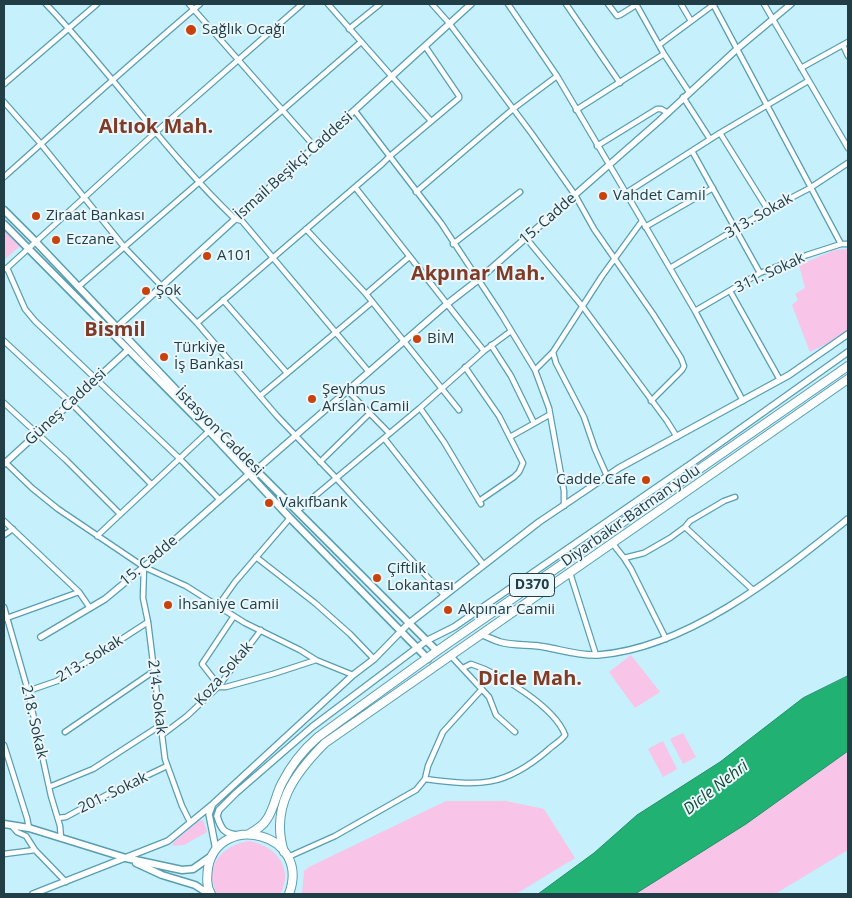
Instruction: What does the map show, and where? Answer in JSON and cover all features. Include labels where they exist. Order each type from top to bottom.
[{"type":"highway","name":"Diyarbakır-Batman yolu","points":[[249,834],[263,825],[268,818],[282,784],[305,750],[318,737],[437,651],[848,366]]},
{"type":"highway","name":"Diyarbakır-Batman yolu","points":[[289,894],[293,871],[279,831],[280,818],[290,787],[304,764],[325,743],[848,379]]},
{"type":"highway","points":[[210,894],[206,877],[209,863],[215,853],[227,841],[240,835],[249,834],[268,838],[280,846],[286,855]]},
{"type":"main road","name":"İstasyon Caddesi","points":[[4,210],[297,512],[437,651]]},
{"type":"main road","name":"İstasyon Caddesi","points":[[4,224],[208,431],[428,659]]},
{"type":"main road","points":[[7,824],[29,828],[126,858],[182,870],[192,869],[215,853]]},
{"type":"main road","points":[[126,858],[162,875],[195,885],[210,894]]},
{"type":"street","points":[[46,4],[70,29],[112,82],[198,182],[235,219],[242,221],[369,372]]},
{"type":"street","points":[[4,84],[97,4]]},
{"type":"street","points":[[189,4],[314,147]]},
{"type":"street","points":[[4,177],[200,4]]},
{"type":"street","points":[[220,500],[179,458],[48,334],[25,308],[6,269],[237,59],[302,4]]},
{"type":"street","points":[[328,4],[393,75],[431,121]]},
{"type":"street","points":[[349,29],[380,4]]},
{"type":"street","points":[[432,4],[513,109],[575,195],[594,229],[653,314],[684,366],[651,400]]},
{"type":"street","name":"İsmail Beşikçi Caddesi","points":[[117,327],[471,4]]},
{"type":"street","points":[[508,4],[556,76],[626,193],[695,311],[743,401]]},
{"type":"street","points":[[566,4],[620,83]]},
{"type":"street","points":[[608,4],[617,16],[636,4],[664,54],[689,92]]},
{"type":"street","points":[[681,4],[691,21]]},
{"type":"street","points":[[659,44],[713,4],[841,244]]},
{"type":"street","points":[[764,4],[848,148]]},
{"type":"street","name":"15. Cadde","points":[[256,470],[447,304],[478,280],[737,49],[792,4]]},
{"type":"street","points":[[78,286],[125,248],[198,182],[361,42]]},
{"type":"street","points":[[802,68],[848,42]]},
{"type":"street","points":[[843,45],[848,56]]},
{"type":"street","points":[[197,323],[459,98],[424,46]]},
{"type":"street","points":[[576,110],[664,54]]},
{"type":"street","points":[[416,192],[513,109],[556,76]]},
{"type":"street","points":[[626,193],[766,104],[808,81]]},
{"type":"street","points":[[683,97],[710,139]]},
{"type":"street","points":[[4,102],[41,144],[125,248],[197,323],[296,436],[444,595]]},
{"type":"street","points":[[598,146],[657,110],[661,109],[668,112]]},
{"type":"street","points":[[355,111],[441,223],[535,370],[549,408],[564,491],[564,506]]},
{"type":"street","points":[[720,133],[768,210]]},
{"type":"street","points":[[692,151],[760,273]]},
{"type":"street","name":"313. Sokak","points":[[670,268],[768,210],[810,188],[848,164]]},
{"type":"street","points":[[355,187],[484,351]]},
{"type":"street","points":[[645,227],[713,188]]},
{"type":"street","points":[[453,244],[520,192]]},
{"type":"street","points":[[535,370],[552,352],[615,258],[642,222]]},
{"type":"street","points":[[306,229],[366,294],[460,410]]},
{"type":"street","points":[[526,238],[583,307],[677,437]]},
{"type":"street","name":"311. Sokak","points":[[695,311],[760,273],[807,255],[841,244],[848,244]]},
{"type":"street","points":[[366,294],[409,257]]},
{"type":"street","points":[[730,291],[780,380]]},
{"type":"street","points":[[223,300],[287,373]]},
{"type":"street","points":[[260,396],[372,302]]},
{"type":"street","points":[[297,512],[491,345],[511,331]]},
{"type":"street","points":[[33,894],[168,841],[213,804],[374,659],[401,630],[483,564],[607,476],[789,375],[848,334]]},
{"type":"street","points":[[4,340],[71,403],[151,484]]},
{"type":"street","points":[[491,345],[511,376],[534,423]]},
{"type":"street","name":"Güneş Caddesi","points":[[4,462],[128,350]]},
{"type":"street","points":[[552,352],[584,417],[607,476]]},
{"type":"street","points":[[240,835],[227,834],[219,823],[217,816],[224,804],[312,727],[426,641],[462,622],[692,463],[848,352]]},
{"type":"street","points":[[420,408],[444,442],[480,502],[514,477],[523,463],[498,416],[465,367]]},
{"type":"street","points":[[348,390],[390,433]]},
{"type":"street","points":[[4,403],[120,514]]},
{"type":"street","points":[[320,462],[370,413]]},
{"type":"street","points":[[510,437],[549,415]]},
{"type":"street","points":[[97,536],[208,431]]},
{"type":"street","points":[[384,438],[483,564]]},
{"type":"street","points":[[4,462],[32,488],[97,536],[144,567],[186,586],[245,623],[316,660],[354,676]]},
{"type":"street","name":"15. Cadde","points":[[41,637],[105,599],[249,474]]},
{"type":"street","points":[[624,558],[644,553],[670,538],[685,527],[690,520],[735,497]]},
{"type":"street","points":[[218,606],[256,557],[290,518]]},
{"type":"street","points":[[482,634],[500,642],[525,644],[568,653],[596,655],[623,651],[666,639],[731,607],[848,519]]},
{"type":"street","points":[[4,522],[79,592],[90,608]]},
{"type":"street","points":[[685,527],[752,590]]},
{"type":"street","points":[[4,535],[12,529]]},
{"type":"street","points":[[613,544],[631,569],[666,639]]},
{"type":"street","points":[[256,557],[315,603],[350,634],[374,659]]},
{"type":"street","name":"214. Sokak","points":[[144,567],[144,598],[167,766],[190,822]]},
{"type":"street","points":[[570,573],[596,655]]},
{"type":"street","points":[[5,618],[79,592]]},
{"type":"street","name":"218. Sokak","points":[[4,607],[5,618],[28,691],[60,826],[60,838]]},
{"type":"street","points":[[234,616],[202,664],[218,687],[226,687],[316,660]]},
{"type":"street","name":"213. Sokak","points":[[28,691],[57,681],[148,622]]},
{"type":"street","name":"Koza Sokak","points":[[162,735],[187,716],[218,687],[261,630]]},
{"type":"street","points":[[451,656],[489,697],[496,715],[515,732]]},
{"type":"street","points":[[425,779],[462,784],[490,783],[509,776],[566,735],[542,705],[510,682],[471,664],[463,668]]},
{"type":"street","points":[[65,732],[135,682],[154,672]]},
{"type":"street","points":[[286,855],[335,836],[416,790],[425,779],[428,766],[443,732],[482,689]]},
{"type":"street","points":[[50,787],[93,769],[161,725]]},
{"type":"street","points":[[4,745],[29,828]]},
{"type":"street","name":"201. Sokak","points":[[58,818],[66,817],[110,793],[167,766]]},
{"type":"street","points":[[213,804],[208,814],[215,853]]},
{"type":"street","points":[[7,824],[16,832],[26,836],[35,850],[66,882]]},
{"type":"street","points":[[4,854],[35,850]]},
{"type":"shaded area","points":[[4,228],[21,245],[4,260]]},
{"type":"shaded area","points":[[848,249],[848,331],[810,352],[792,305],[798,300],[795,294],[805,288],[799,265],[835,250]]},
{"type":"shaded area","points":[[631,655],[660,692],[635,708],[609,672]]},
{"type":"shaded area","points":[[683,733],[696,757],[683,764],[670,739]]},
{"type":"shaded area","points":[[663,741],[677,769],[663,777],[648,749]]},
{"type":"shaded area","points":[[848,751],[848,850],[775,894],[635,894],[746,824]]},
{"type":"shaded area","points":[[446,801],[506,801],[544,809],[575,858],[516,894],[302,894],[304,871],[309,867]]},
{"type":"shaded area","points":[[203,820],[207,832],[184,845],[172,846],[174,842],[199,821]]},
{"type":"shaded area","points":[[250,841],[274,853],[284,867],[284,884],[280,894],[217,894],[212,875],[218,859],[231,847]]},
{"type":"water","name":"Dicle Nehri","points":[[848,676],[848,751],[746,824],[635,894],[538,894],[594,853],[637,815],[720,762],[803,698]]},
{"type":"place","name":"Sağlık Ocağı","points":[[191,30]]},
{"type":"place","name":"Vahdet Camiİ","points":[[603,196]]},
{"type":"place","name":"Ziraat Bankası","points":[[36,216]]},
{"type":"place","name":"Eczane","points":[[56,240]]},
{"type":"place","name":"A101","points":[[207,256]]},
{"type":"place","name":"Şok","points":[[146,291]]},
{"type":"place","name":"BİM","points":[[417,339]]},
{"type":"place","name":"Türkiye İş Bankası","points":[[164,357]]},
{"type":"place","name":"Şeyhmus Arslan Camii","points":[[312,399]]},
{"type":"place","name":"Cadde Cafe","points":[[646,480]]},
{"type":"place","name":"Vakıfbank","points":[[269,503]]},
{"type":"place","name":"Çiftlik Lokantası","points":[[377,578]]},
{"type":"place","name":"İhsaniye Camii","points":[[168,605]]},
{"type":"place","name":"Akpınar Camii","points":[[448,610]]},
{"type":"district","name":"Altıok Mah.","points":[[156,127]]},
{"type":"district","name":"Akpınar Mah.","points":[[478,274]]},
{"type":"district","name":"Bismil","points":[[115,330]]},
{"type":"district","name":"Dicle Mah.","points":[[530,679]]}]
